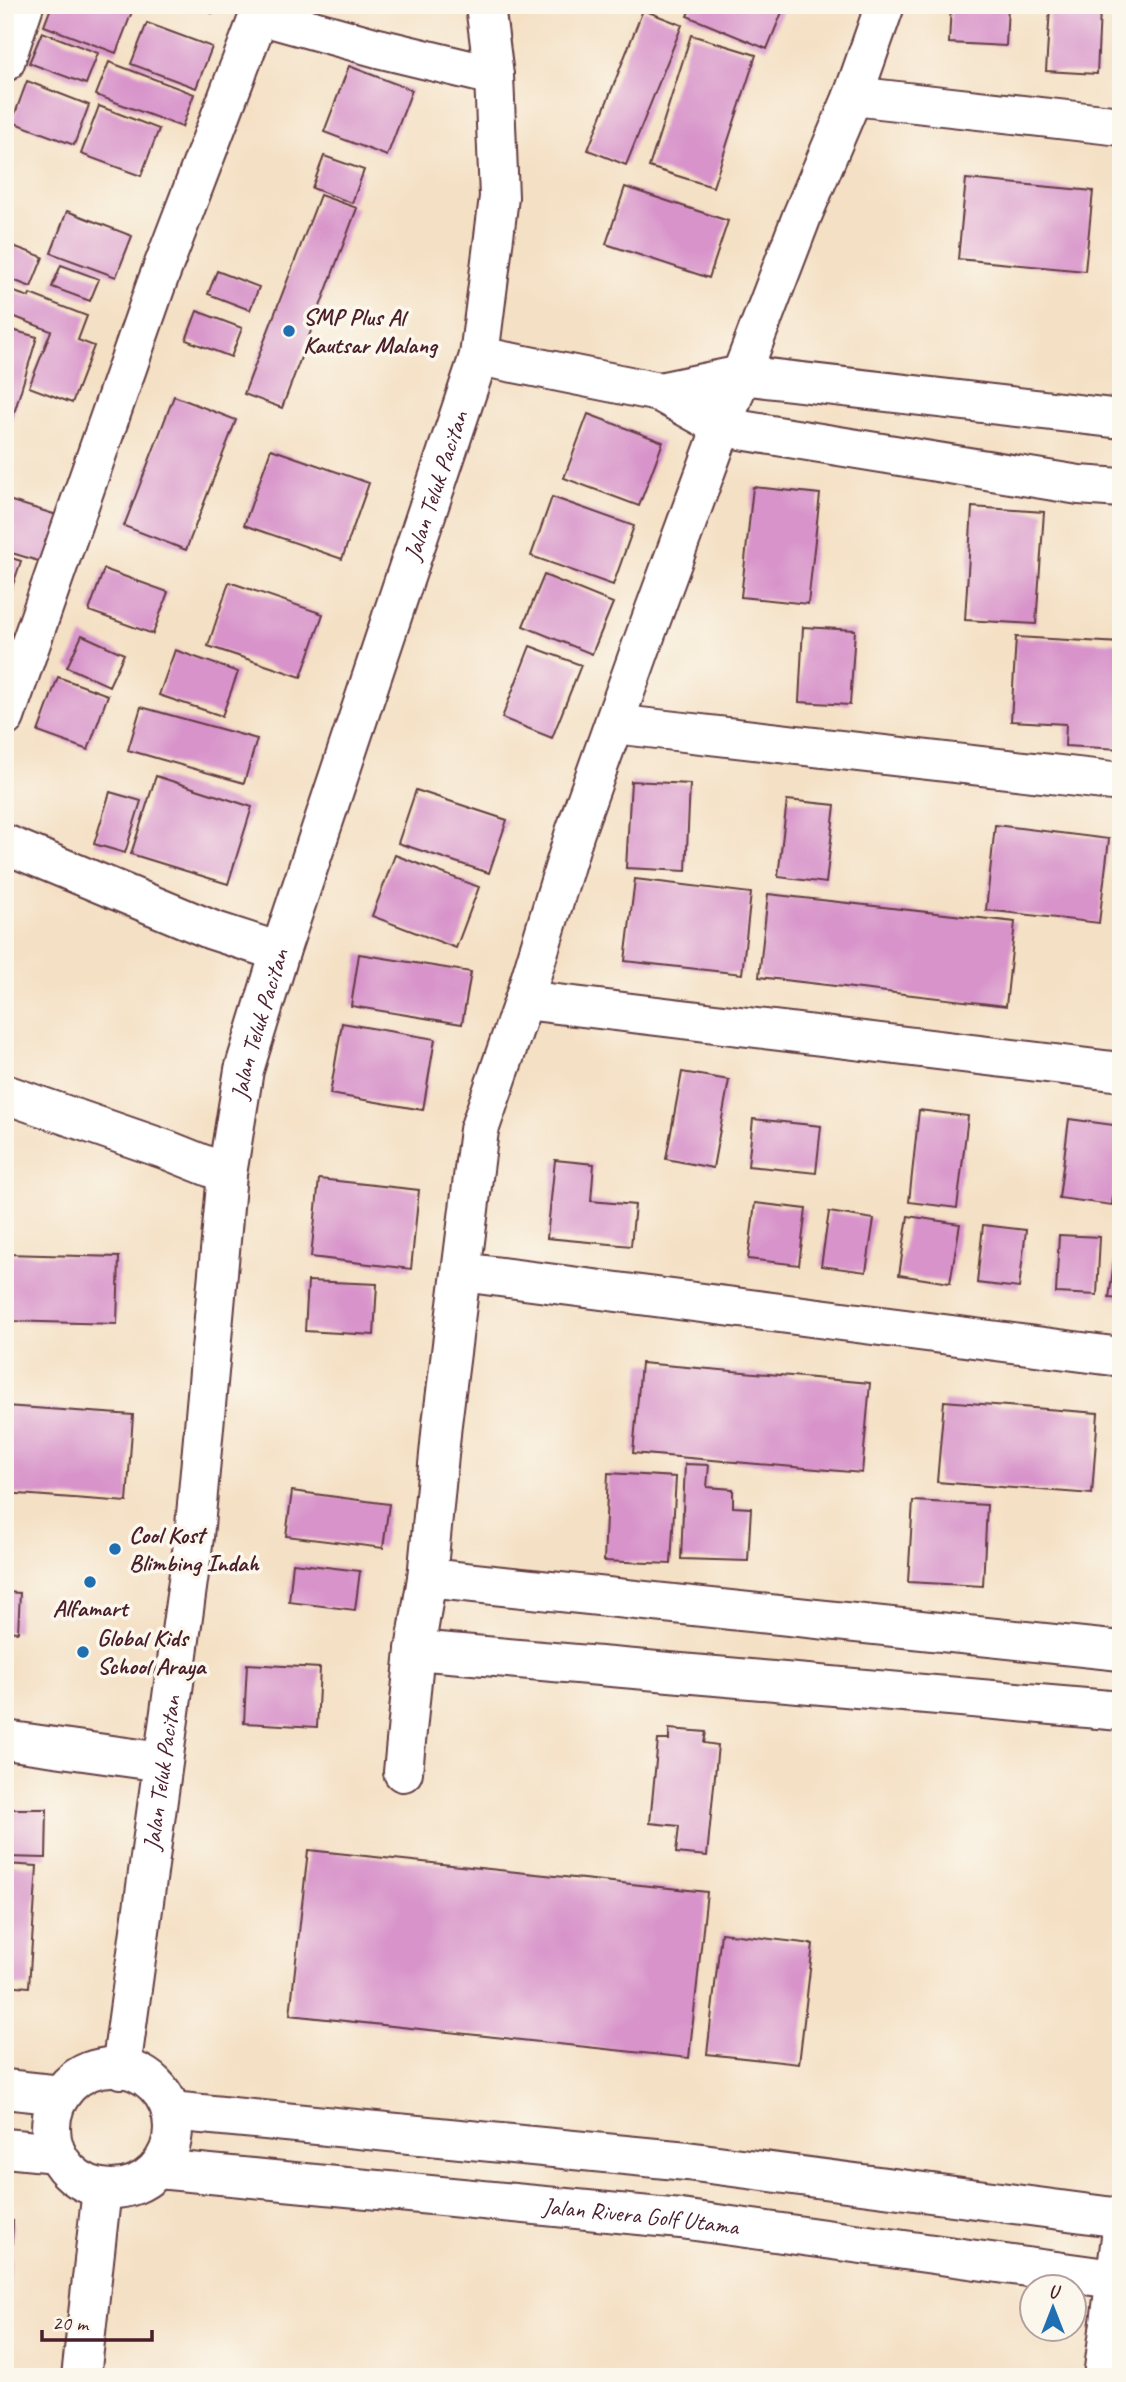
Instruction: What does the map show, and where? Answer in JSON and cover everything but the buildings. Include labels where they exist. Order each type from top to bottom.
[{"type":"street","points":[[5,62],[24,5]]},
{"type":"street","name":"Jalan Teluk Pacitan","points":[[121,2069],[194,1537],[227,1174],[244,1070],[280,952],[479,356],[499,197],[494,76],[485,5]]},
{"type":"street","points":[[402,1772],[479,1130],[524,1000],[575,832],[741,375],[802,216],[853,96],[885,5]]},
{"type":"street","points":[[5,717],[156,285],[261,10],[378,48],[494,76]]},
{"type":"street","points":[[853,96],[1121,126]]},
{"type":"street","points":[[479,356],[556,369],[659,392],[722,427],[1065,483],[1121,488]]},
{"type":"street","points":[[659,392],[741,375],[1121,419]]},
{"type":"street","points":[[614,724],[1121,782]]},
{"type":"street","points":[[5,844],[212,930],[280,952]]},
{"type":"street","points":[[524,1000],[1121,1072]]},
{"type":"street","points":[[5,1094],[167,1150],[227,1174]]},
{"type":"street","points":[[462,1272],[1121,1357]]},
{"type":"street","points":[[427,1578],[1121,1651]]},
{"type":"street","points":[[415,1650],[1121,1711]]},
{"type":"street","points":[[5,1740],[162,1762]]},
{"type":"street","points":[[111,2067],[131,2070],[148,2079],[162,2094],[171,2111],[173,2131],[169,2151],[158,2169],[142,2181],[123,2188],[103,2189],[83,2182],[67,2170],[56,2153],[51,2133],[53,2113],[61,2095],[74,2080],[92,2071],[111,2067]]},
{"type":"street","points":[[5,2089],[61,2095]]},
{"type":"street","points":[[171,2111],[687,2161],[1121,2218]]},
{"type":"street","points":[[5,2148],[56,2153]]},
{"type":"street","points":[[681,2219],[687,2161]]},
{"type":"street","name":"Jalan Rivera Golf Utama","points":[[158,2169],[681,2219],[1118,2280]]},
{"type":"street","points":[[82,2377],[103,2189]]},
{"type":"street","points":[[1102,2377],[1118,2280],[1121,2237]]},
{"type":"place","name":"SMP Plus Al Kautsar Malang","points":[[289,331]]},
{"type":"place","name":"Cool Kost Blimbing Indah","points":[[115,1549]]},
{"type":"place","name":"Alfamart","points":[[90,1582]]},
{"type":"place","name":"Global Kids School Araya","points":[[83,1652]]}]
